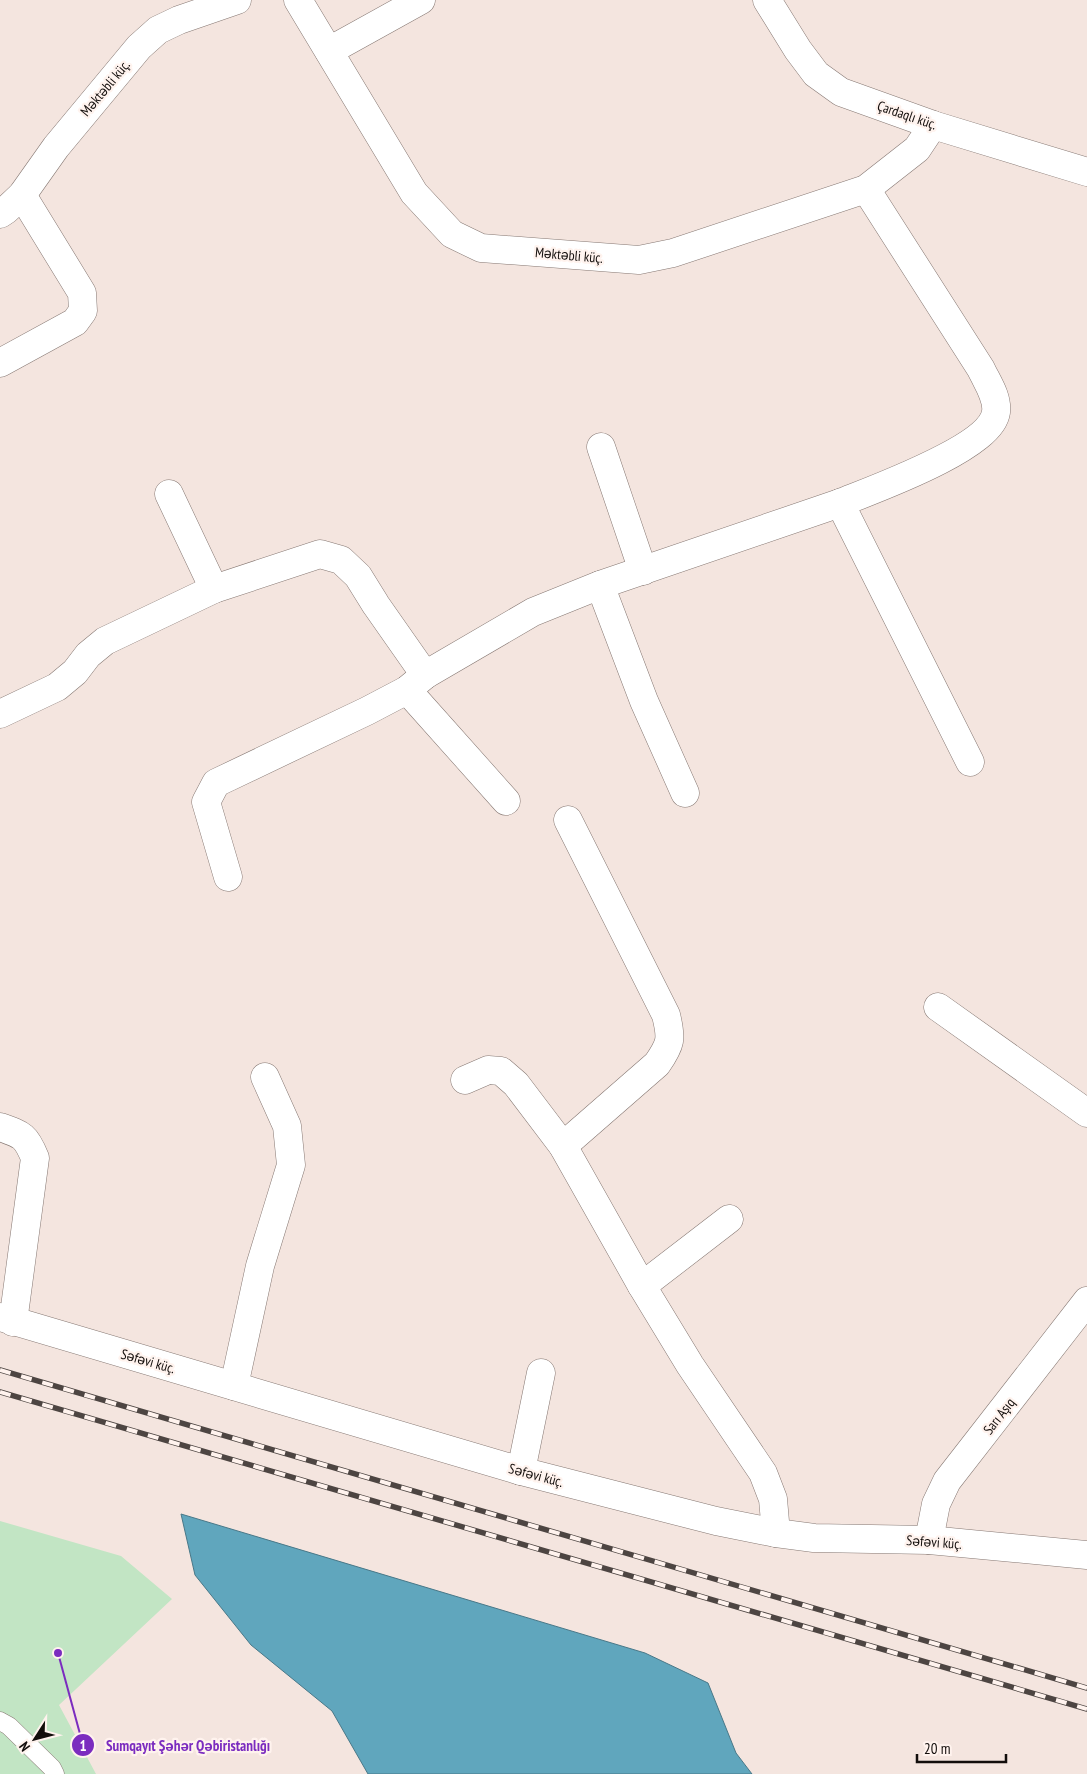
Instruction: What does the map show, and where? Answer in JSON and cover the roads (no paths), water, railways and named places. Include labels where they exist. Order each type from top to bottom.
[{"type":"street","name":"Məktəbli küç.","points":[[0,214],[22,195],[56,147],[139,47],[158,30],[179,20],[237,0]]},
{"type":"street","name":"Məktəbli küç.","points":[[298,0],[414,193],[452,234],[481,248],[638,260],[673,252],[866,189],[917,149],[933,125]]},
{"type":"street","points":[[329,51],[420,0]]},
{"type":"street","name":"Çardaqlı küç.","points":[[767,0],[798,50],[816,74],[841,92],[933,125],[1087,172]]},
{"type":"street","points":[[228,877],[206,802],[216,783],[367,711],[533,612],[600,585],[840,504],[938,461],[966,446],[987,430],[996,412],[994,394],[981,369],[866,189]]},
{"type":"street","points":[[0,363],[75,322],[83,310],[82,293],[22,195]]},
{"type":"street","points":[[600,447],[643,571]]},
{"type":"street","points":[[169,494],[214,589]]},
{"type":"street","points":[[840,504],[970,762]]},
{"type":"street","points":[[0,714],[57,687],[75,672],[88,655],[105,641],[214,589],[320,554],[341,560],[358,576],[376,605],[416,682],[506,801]]},
{"type":"street","points":[[600,585],[644,701],[685,793]]},
{"type":"street","points":[[563,1146],[657,1064],[669,1048],[670,1032],[666,1015],[568,820]]},
{"type":"street","points":[[938,1007],[1087,1113]]},
{"type":"street","points":[[466,1080],[488,1070],[501,1071],[516,1084],[563,1146],[642,1286],[690,1365],[763,1473],[773,1499],[776,1533]]},
{"type":"street","points":[[234,1386],[260,1266],[291,1165],[287,1126],[265,1077]]},
{"type":"street","points":[[0,1127],[14,1132],[28,1141],[35,1158],[7,1320]]},
{"type":"street","points":[[642,1286],[729,1219]]},
{"type":"street","name":"Sarı Aşıq","points":[[929,1540],[936,1504],[947,1481],[1087,1301]]},
{"type":"street","name":"Səfəvi küç.","points":[[7,1320],[521,1471],[716,1521],[776,1533],[814,1538],[929,1540],[1087,1555]]},
{"type":"street","points":[[521,1471],[541,1373]]},
{"type":"lane","points":[[0,1721],[10,1726],[52,1768],[55,1774]]},
{"type":"water","points":[[181,1514],[645,1653],[708,1683],[736,1753],[752,1774],[368,1774],[332,1711],[251,1645],[195,1575]]},
{"type":"railway","points":[[0,1370],[1087,1688]]},
{"type":"railway","points":[[0,1392],[1087,1709]]},
{"type":"place","name":"Sumqayıt Şəhər Qəbiristanlığı","points":[[58,1653]]}]
